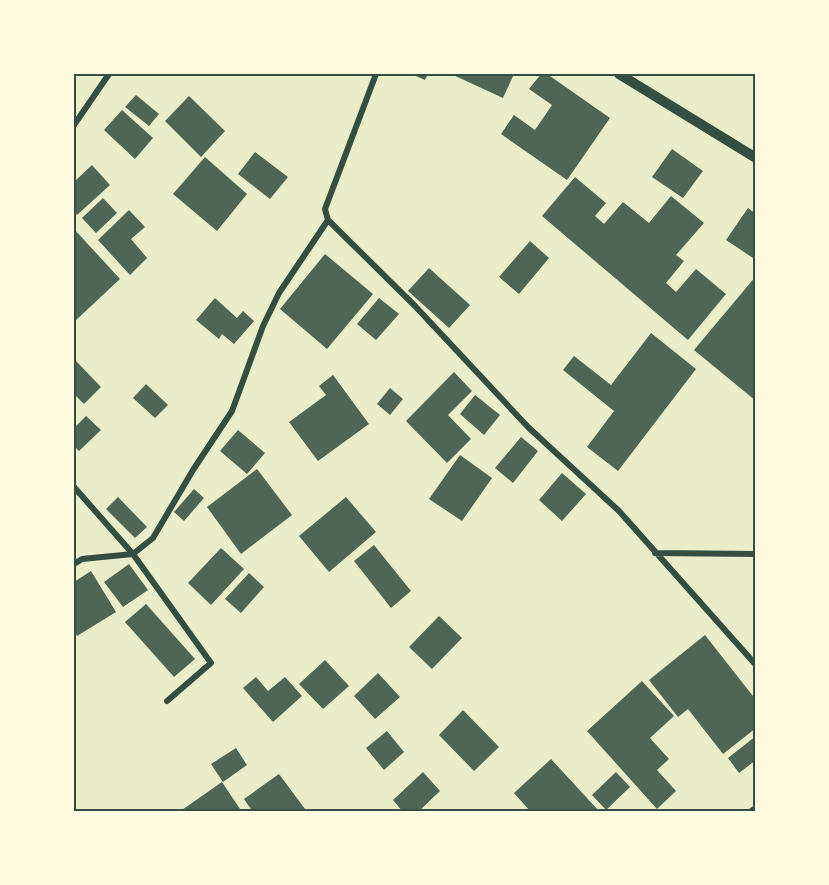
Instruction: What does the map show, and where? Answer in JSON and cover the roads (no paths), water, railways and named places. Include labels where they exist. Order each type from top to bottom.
[{"type":"street","points":[[74,124],[109,74]]},
{"type":"street","points":[[376,74],[325,209],[328,220],[415,306],[528,427],[619,511],[756,665]]},
{"type":"street","points":[[619,74],[756,158]]},
{"type":"street","points":[[74,564],[82,559],[134,554],[153,538],[193,470],[232,411],[263,326],[279,293],[328,220]]},
{"type":"street","points":[[74,487],[134,554],[210,663],[167,701]]},
{"type":"street","points":[[655,553],[756,554]]},
{"type":"street","points":[[750,812],[756,808]]}]
